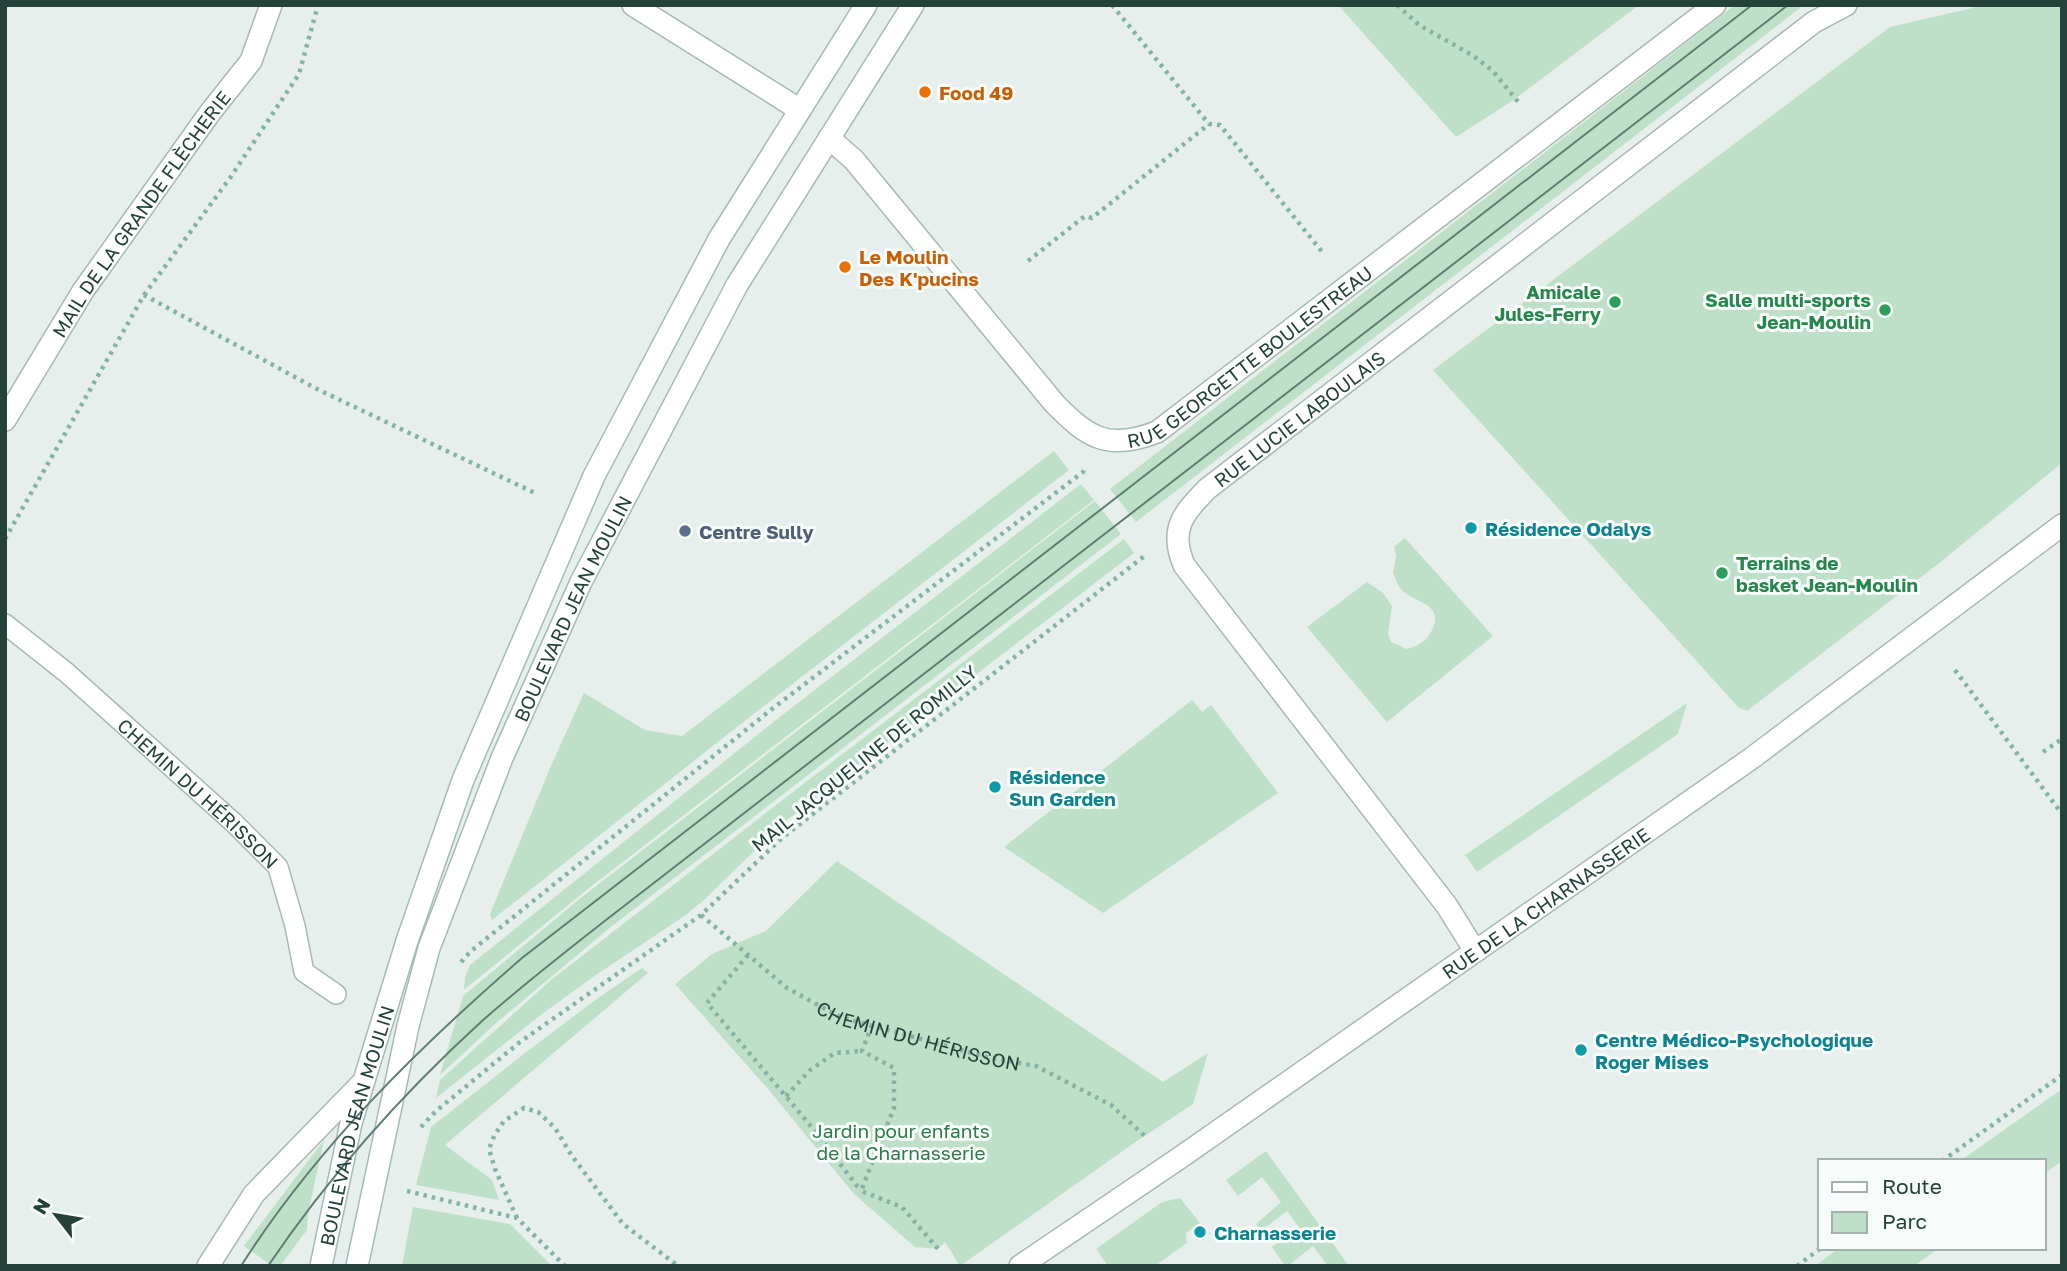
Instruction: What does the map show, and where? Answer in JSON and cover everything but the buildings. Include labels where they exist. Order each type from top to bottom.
[{"type":"street","name":"MAIL DE LA GRANDE FLÈCHERIE","points":[[5,420],[83,291],[209,114],[251,61],[271,5]]},
{"type":"street","points":[[633,5],[800,110]]},
{"type":"street","name":"BOULEVARD JEAN MOULIN","points":[[321,1266],[351,1123],[407,941],[463,780],[594,477],[719,239],[866,5]]},
{"type":"street","name":"BOULEVARD JEAN MOULIN","points":[[357,1266],[408,1026],[429,948],[502,758],[581,582],[737,285],[913,5]]},
{"type":"street","name":"RUE GEORGETTE BOULESTREAU","points":[[829,138],[854,160],[1054,403],[1071,420],[1097,438],[1125,441],[1157,432],[1715,5]]},
{"type":"street","name":"RUE LUCIE LABOULAIS","points":[[1475,950],[1447,906],[1184,565],[1178,546],[1179,525],[1190,506],[1208,489],[1814,22],[1846,5]]},
{"type":"street","name":"RUE DE LA CHARNASSERIE","points":[[1020,1266],[1181,1157],[1752,758],[2062,525]]},
{"type":"street","points":[[208,1266],[254,1194],[363,1082]]},
{"type":"lane","name":"CHEMIN DU HÉRISSON","points":[[5,624],[77,682],[234,823],[278,867],[295,926],[304,972],[335,995]]},
{"type":"path","points":[[5,539],[144,295],[230,178],[299,74],[318,5]]},
{"type":"path","points":[[1112,5],[1209,124]]},
{"type":"path","points":[[1397,5],[1419,25],[1472,55],[1493,71],[1519,103]]},
{"type":"path","points":[[1028,261],[1085,216],[1092,218],[1209,124],[1220,125],[1323,253]]},
{"type":"path","points":[[144,295],[317,389],[537,494]]},
{"type":"path","points":[[455,970],[471,951],[772,709],[1083,472]]},
{"type":"path","name":"MAIL JACQUELINE DE ROMILLY","points":[[420,1128],[436,1111],[520,1042],[701,915],[782,838],[1148,553]]},
{"type":"path","points":[[1955,670],[2062,814]]},
{"type":"path","points":[[2043,752],[2062,739]]},
{"type":"path","name":"CHEMIN DU HÉRISSON","points":[[701,915],[787,988],[840,1017],[986,1056],[1036,1066],[1111,1105],[1146,1137]]},
{"type":"path","points":[[748,955],[707,1003],[786,1096],[861,1191],[902,1207],[938,1249]]},
{"type":"path","points":[[862,1051],[872,1025]]},
{"type":"path","points":[[786,1096],[810,1070],[835,1053],[862,1051],[894,1068],[894,1108],[861,1191]]},
{"type":"path","points":[[1945,1159],[2062,1075]]},
{"type":"path","points":[[565,1266],[517,1218],[489,1149],[504,1121],[524,1108],[538,1112],[555,1128],[572,1156],[623,1224],[678,1266]]},
{"type":"path","points":[[396,1188],[517,1218]]},
{"type":"path","points":[[1797,1266],[1818,1250]]},
{"type":"green space","points":[[1338,5],[1639,5],[1515,99],[1456,137]]},
{"type":"green space","points":[[1735,5],[1804,5],[1136,522],[1110,489]]},
{"type":"green space","points":[[1985,5],[2057,5],[2062,9],[2062,463],[1938,564],[1747,711],[1739,708],[1433,370],[1890,27]]},
{"type":"green space","points":[[1054,451],[1069,470],[492,920],[490,914],[584,693],[645,730],[682,736]]},
{"type":"green space","points":[[1081,484],[1094,500],[589,888],[464,990],[470,965],[781,716]]},
{"type":"green space","points":[[1095,501],[1121,534],[612,926],[496,1023],[440,1075],[463,996],[582,897]]},
{"type":"green space","points":[[1405,538],[1493,636],[1387,722],[1307,627],[1367,582],[1383,593],[1392,606],[1388,633],[1391,642],[1407,649],[1425,640],[1432,630],[1435,615],[1428,606],[1402,590],[1393,573],[1396,556],[1394,547]]},
{"type":"green space","points":[[1124,539],[1134,553],[782,824],[686,915],[542,1014],[436,1098],[440,1080],[551,980]]},
{"type":"green space","points":[[1192,700],[1202,712],[1211,705],[1278,793],[1103,913],[1004,847]]},
{"type":"green space","points":[[1687,703],[1678,734],[1477,872],[1465,855]]},
{"type":"green space","name":"Jardin pour enfants de la Charnasserie","points":[[837,861],[1163,1082],[1208,1053],[1193,1104],[960,1266],[945,1242],[938,1249],[915,1247],[854,1194],[768,1089],[675,984],[712,954],[766,931]]},
{"type":"green space","points":[[642,968],[648,973],[445,1145],[492,1180],[499,1200],[416,1185],[431,1127],[598,998]]},
{"type":"green space","points":[[2062,1089],[2062,1161],[2046,1173],[2046,1159],[1963,1159]]},
{"type":"green space","points":[[324,1140],[308,1213],[307,1230],[280,1266],[272,1266],[244,1246]]},
{"type":"green space","points":[[1266,1151],[1349,1266],[1328,1266],[1313,1246],[1285,1266],[1272,1247],[1299,1227],[1287,1211],[1261,1231],[1256,1224],[1281,1202],[1262,1177],[1238,1196],[1226,1180]]},
{"type":"green space","points":[[1180,1198],[1200,1223],[1186,1233],[1187,1243],[1155,1266],[1108,1266],[1096,1249],[1162,1202]]},
{"type":"green space","points":[[413,1207],[510,1224],[552,1266],[402,1266]]},
{"type":"green space","points":[[1836,1250],[1936,1250],[1914,1266],[1815,1266]]},
{"type":"tram line","points":[[241,1266],[302,1181],[370,1102],[444,1028],[522,958],[1752,5]]},
{"type":"tram line","points":[[268,1266],[341,1168],[395,1107],[452,1049],[515,993],[1788,5]]},
{"type":"place","name":"Food 49","points":[[925,92]]},
{"type":"place","name":"Le Moulin Des K'pucins","points":[[845,267]]},
{"type":"place","name":"Amicale Jules-Ferry","points":[[1615,302]]},
{"type":"place","name":"Salle multi-sports Jean-Moulin","points":[[1885,310]]},
{"type":"place","name":"Résidence Odalys","points":[[1471,528]]},
{"type":"place","name":"Centre Sully","points":[[685,531]]},
{"type":"place","name":"Terrains de basket Jean-Moulin","points":[[1722,573]]},
{"type":"place","name":"Résidence Sun Garden","points":[[995,787]]},
{"type":"place","name":"Centre Médico-Psychologique Roger Mises","points":[[1581,1050]]},
{"type":"place","name":"Charnasserie","points":[[1200,1232]]}]
